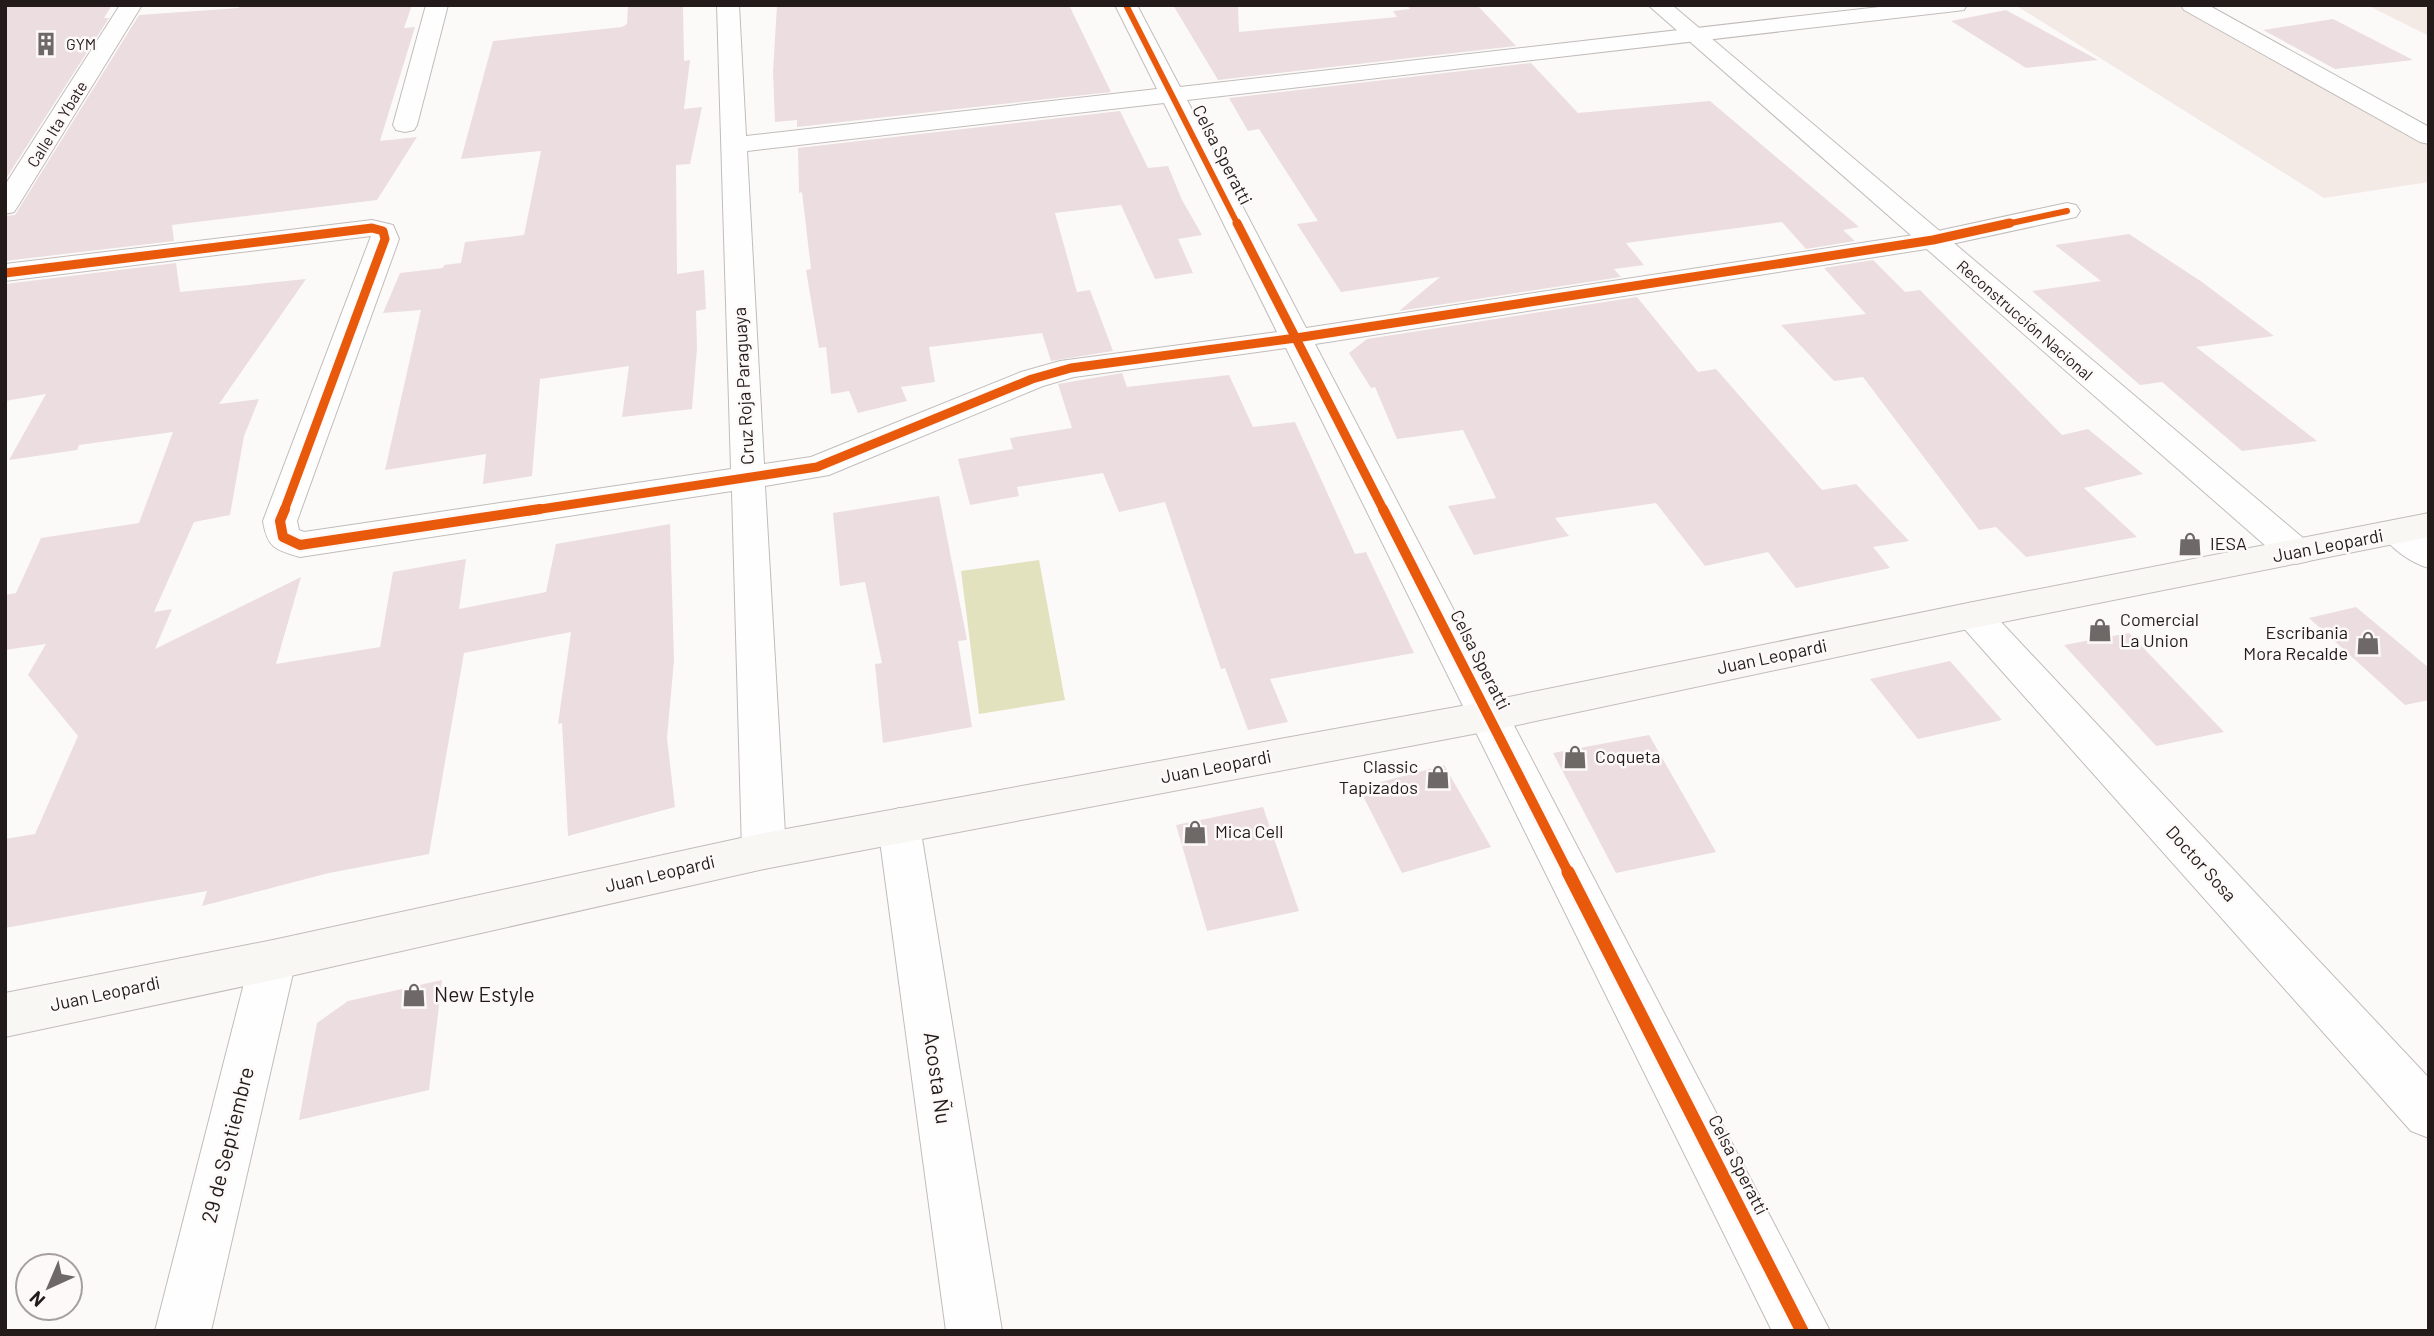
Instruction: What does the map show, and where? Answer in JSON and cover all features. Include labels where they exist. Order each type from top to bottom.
[{"type":"main road","name":"Juan Leopardi","points":[[5,1015],[273,960],[764,850],[1489,716],[1973,615],[2296,552],[2418,538]]},
{"type":"street","name":"Calle Ita Ybate","points":[[5,206],[131,5]]},
{"type":"street","points":[[405,125],[437,5]]},
{"type":"street","name":"Cruz Roja Paraguaya","points":[[729,5],[764,850]]},
{"type":"street","name":"Celsa Speratti","points":[[1126,5],[1802,1331]]},
{"type":"street","name":"Reconstrucción Nacional","points":[[1659,5],[2296,552]]},
{"type":"street","points":[[734,145],[1956,5]]},
{"type":"street","points":[[2192,5],[2429,137]]},
{"type":"street","points":[[5,273],[372,228],[383,231],[385,239],[280,521],[282,537],[300,545],[817,467],[1032,379],[1071,368],[1296,338],[1933,240],[2067,211]]},
{"type":"street","name":"Doctor Sosa","points":[[1973,615],[2429,1114]]},
{"type":"street","name":"Acosta Ñu","points":[[899,826],[974,1331]]},
{"type":"street","name":"29 de Septiembre","points":[[183,1331],[273,960]]},
{"type":"shaded area","points":[[2015,5],[2178,5],[2429,145],[2429,182],[2324,198]]},
{"type":"shaded area","points":[[2367,5],[2429,5],[2429,36]]},
{"type":"green space","points":[[1039,560],[1065,700],[979,714],[961,571]]},
{"type":"building","name":"GYM","points":[[5,5],[112,5],[104,18],[109,18],[5,180]]},
{"type":"building","points":[[240,5],[412,5],[404,28],[415,27],[380,141],[417,137],[377,200],[172,225],[174,241],[5,261],[5,216],[15,215],[139,15],[239,8]]},
{"type":"building","points":[[628,5],[683,5],[684,61],[690,60],[684,109],[702,107],[690,164],[676,165],[677,274],[704,270],[706,309],[696,311],[697,348],[692,409],[622,417],[629,366],[540,379],[532,476],[483,484],[486,454],[385,470],[421,310],[383,313],[400,273],[461,263],[465,242],[524,235],[541,151],[461,159],[493,41],[622,27],[627,24]]},
{"type":"building","points":[[777,5],[1069,5],[1111,92],[797,127],[797,120],[775,122],[773,72]]},
{"type":"building","points":[[1173,5],[1238,5],[1239,32],[1397,17],[1393,11],[1410,9],[1407,5],[1477,5],[1516,46],[1218,80]]},
{"type":"building","points":[[2006,10],[2098,60],[2026,68],[1951,21]]},
{"type":"building","points":[[2333,19],[2413,60],[2335,69],[2263,30]]},
{"type":"building","points":[[1531,63],[1578,113],[1710,101],[1859,227],[1843,230],[1855,241],[1806,249],[1782,222],[1626,243],[1644,265],[1614,269],[1621,277],[1399,311],[1440,277],[1341,292],[1297,224],[1318,221],[1259,129],[1248,131],[1229,98]]},
{"type":"building","points":[[1120,111],[1148,168],[1168,166],[1182,200],[1202,235],[1178,239],[1193,273],[1155,279],[1121,205],[1055,213],[1077,292],[1090,290],[1113,351],[1051,361],[1042,333],[929,347],[935,382],[901,387],[907,401],[858,413],[849,391],[831,394],[826,347],[819,348],[806,270],[811,269],[802,192],[799,193],[798,148]]},
{"type":"building","points":[[2129,234],[2202,282],[2274,336],[2196,347],[2317,441],[2242,451],[2162,382],[2140,385],[2032,291],[2101,281],[2055,245]]},
{"type":"building","points":[[1873,260],[1905,292],[1920,290],[2062,435],[2088,429],[2143,474],[2084,488],[2137,537],[2026,557],[1996,527],[1979,530],[1863,377],[1834,381],[1781,325],[1866,314],[1824,268]]},
{"type":"building","points":[[176,263],[180,292],[306,279],[219,404],[259,399],[244,436],[230,515],[194,522],[154,612],[172,609],[155,649],[301,577],[276,664],[380,647],[393,572],[466,559],[459,609],[546,592],[556,544],[670,524],[674,660],[667,738],[675,807],[568,836],[562,723],[558,724],[571,632],[464,653],[429,854],[329,873],[202,906],[207,891],[5,928],[5,839],[35,834],[78,736],[28,675],[46,644],[5,650],[5,595],[16,593],[41,538],[139,523],[173,432],[79,445],[77,450],[9,460],[46,394],[5,401],[5,284]]},
{"type":"building","points":[[1637,297],[1698,372],[1716,369],[1822,490],[1856,484],[1909,541],[1873,547],[1890,568],[1796,588],[1768,552],[1705,566],[1656,503],[1555,518],[1569,536],[1474,555],[1448,506],[1496,498],[1463,430],[1397,439],[1375,387],[1371,388],[1349,353],[1367,339]]},
{"type":"building","points":[[1122,373],[1127,387],[1229,375],[1253,427],[1295,422],[1355,554],[1366,552],[1414,653],[1270,679],[1288,722],[1248,730],[1225,668],[1221,669],[1165,502],[1119,512],[1103,473],[1017,487],[1019,496],[970,505],[958,459],[1013,449],[1010,438],[1072,428],[1058,384]]},
{"type":"building","points":[[939,496],[967,640],[958,641],[972,727],[883,743],[875,664],[882,663],[865,582],[840,586],[833,513]]},
{"type":"building","name":"Escribania Mora Recalde","points":[[2356,607],[2429,668],[2429,700],[2405,705],[2309,618]]},
{"type":"building","points":[[2129,633],[2224,732],[2156,746],[2064,645]]},
{"type":"building","points":[[1950,661],[2002,720],[1918,739],[1870,679]]},
{"type":"building","points":[[1649,735],[1716,852],[1616,873],[1553,753]]},
{"type":"building","points":[[1444,765],[1491,847],[1402,873],[1359,788]]},
{"type":"building","points":[[1263,807],[1299,911],[1207,931],[1176,825]]},
{"type":"building","points":[[442,980],[429,1090],[299,1120],[317,1023],[348,1001]]},
{"type":"cycle path","points":[[1126,5],[1802,1331]]},
{"type":"cycle path","points":[[5,273],[372,228],[383,231],[385,239],[280,521],[283,537],[300,545],[817,467],[1032,379],[1071,368],[1296,338],[1933,240],[2067,211]]},
{"type":"place","name":"GYM","points":[[46,44]]},
{"type":"place","name":"IESA","points":[[2190,544]]},
{"type":"place","name":"Comercial La Union","points":[[2100,630]]},
{"type":"place","name":"Escribania Mora Recalde","points":[[2368,643]]},
{"type":"place","name":"Coqueta","points":[[1575,757]]},
{"type":"place","name":"Classic Tapizados","points":[[1438,777]]},
{"type":"place","name":"Mica Cell","points":[[1195,832]]},
{"type":"place","name":"New Estyle","points":[[414,995]]}]
